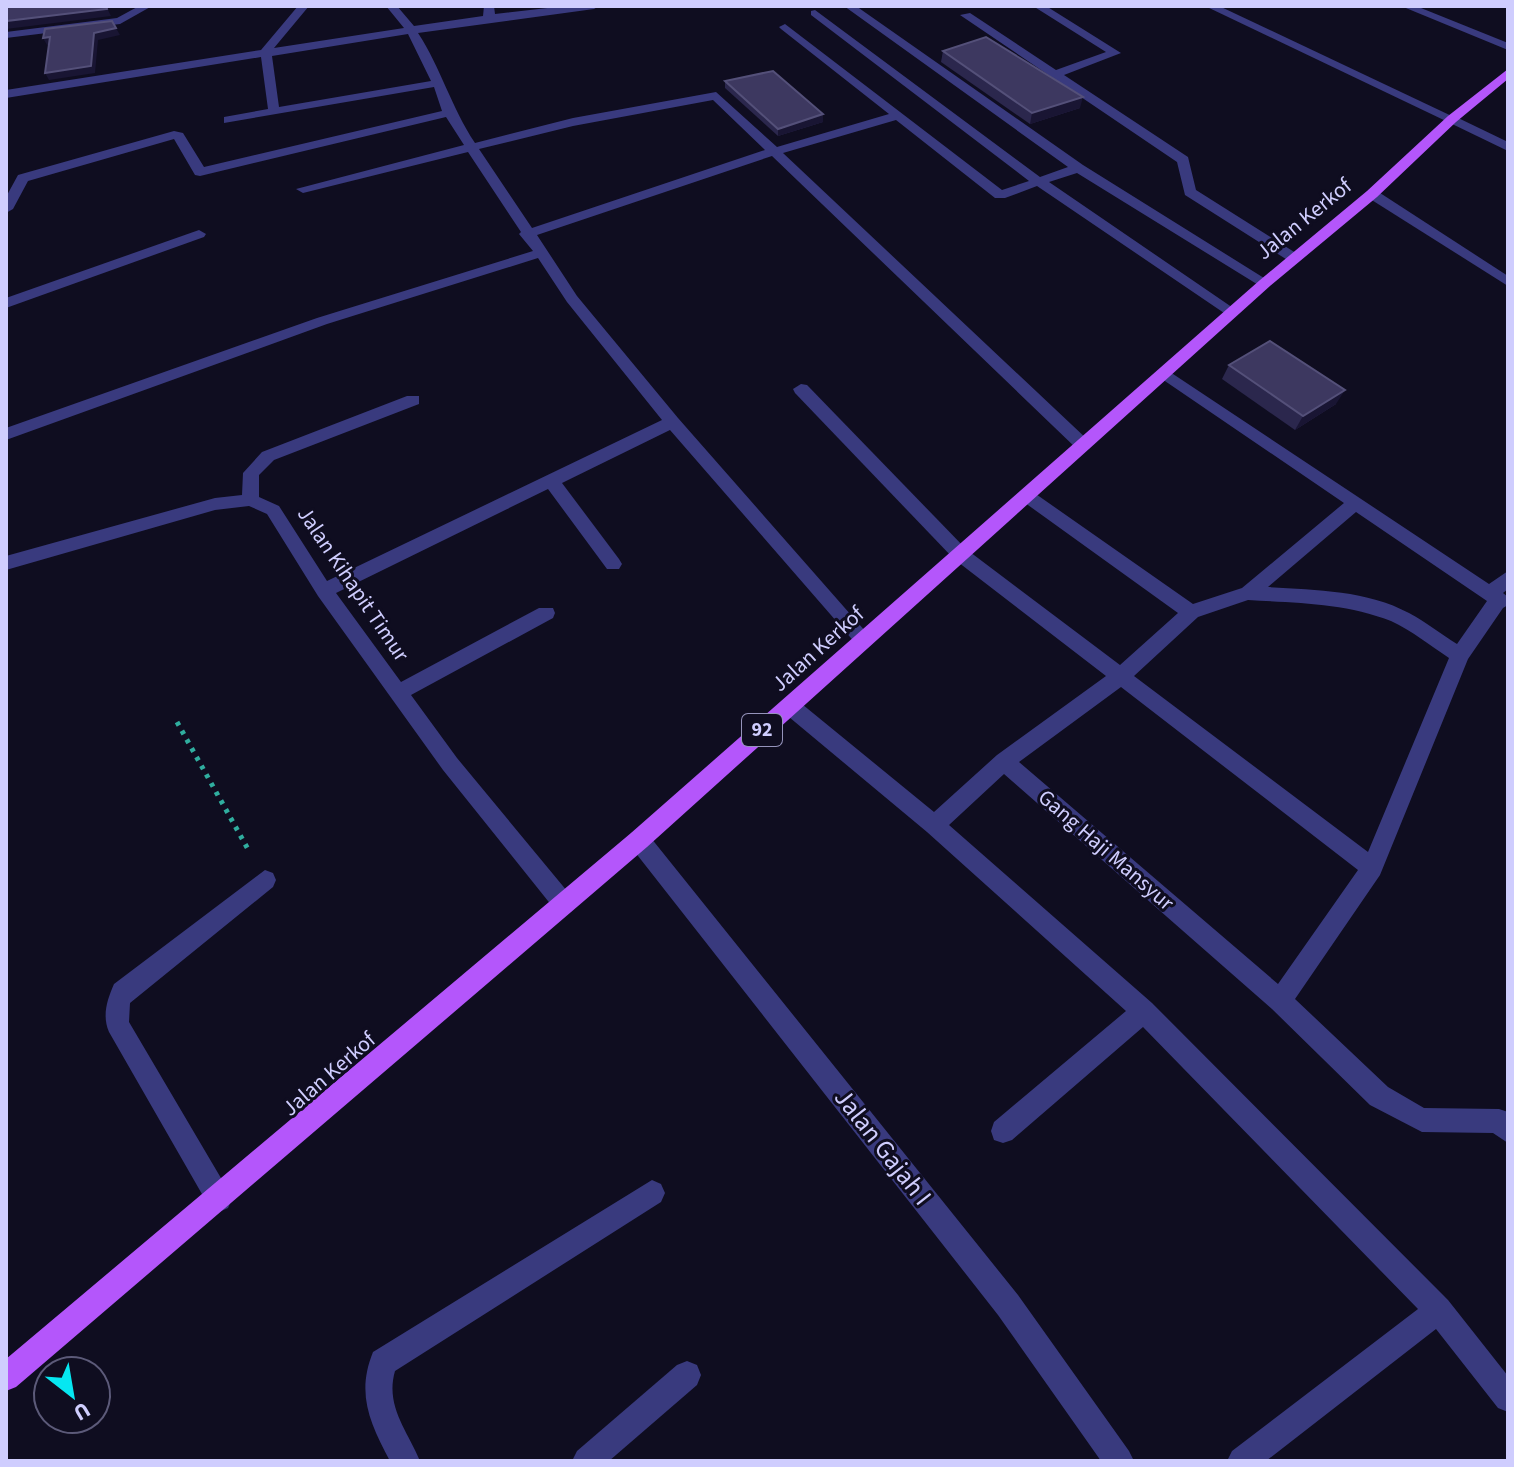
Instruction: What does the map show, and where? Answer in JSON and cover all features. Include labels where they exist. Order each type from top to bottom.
[{"type":"main road","name":"Jalan Kerkof","points":[[6,1377],[639,840],[1232,312],[1372,194],[1452,119],[1508,73]]},
{"type":"street","points":[[6,35],[123,21],[147,6]]},
{"type":"street","points":[[274,112],[266,51],[304,6]]},
{"type":"street","points":[[391,6],[413,32],[439,83],[449,113],[526,234],[572,299],[672,422],[864,640]]},
{"type":"street","points":[[6,94],[266,51],[413,32],[489,12],[594,6]]},
{"type":"street","points":[[849,6],[1078,168],[1265,283]]},
{"type":"street","points":[[1038,6],[1115,53],[1055,74]]},
{"type":"street","points":[[1210,6],[1508,147]]},
{"type":"street","points":[[1406,6],[1508,47]]},
{"type":"street","points":[[815,13],[816,33],[898,115],[1000,195],[1078,168]]},
{"type":"street","points":[[966,15],[1183,160],[1190,192],[1294,258]]},
{"type":"street","points":[[785,27],[816,33],[1232,312]]},
{"type":"street","points":[[228,120],[439,83]]},
{"type":"street","points":[[303,189],[471,145],[712,96],[724,101],[1083,445]]},
{"type":"street","points":[[6,181],[174,135],[179,136],[198,172],[202,172],[449,113]]},
{"type":"street","points":[[526,234],[775,151],[898,115]]},
{"type":"street","points":[[6,209],[23,178]]},
{"type":"street","points":[[1372,194],[1508,282]]},
{"type":"street","points":[[6,303],[199,234]]},
{"type":"street","points":[[6,434],[322,321],[540,253]]},
{"type":"street","points":[[1164,373],[1499,600]]},
{"type":"street","points":[[801,389],[960,554],[1372,868]]},
{"type":"street","points":[[6,563],[215,504],[250,500],[251,473],[268,456],[413,400]]},
{"type":"street","points":[[324,591],[672,422]]},
{"type":"street","points":[[551,481],[613,564]]},
{"type":"street","points":[[1027,496],[1191,612]]},
{"type":"street","name":"Jalan Kihapit Timur","points":[[250,500],[273,510],[324,591],[450,764],[564,904]]},
{"type":"street","points":[[934,825],[1004,761],[1120,677],[1191,612],[1248,593],[1357,502]]},
{"type":"street","points":[[1280,1001],[1372,868],[1460,655],[1499,600],[1508,578]]},
{"type":"street","points":[[1248,593],[1334,598],[1364,605],[1400,617],[1460,655]]},
{"type":"street","points":[[398,693],[546,613]]},
{"type":"street","points":[[790,706],[934,825],[1144,1011],[1438,1310],[1508,1398]]},
{"type":"street","name":"Gang Haji Mansyur","points":[[1004,761],[1280,1001],[1379,1096],[1422,1120],[1505,1121]]},
{"type":"street","name":"Jalan Gajah I","points":[[639,840],[1008,1305],[1119,1461]]},
{"type":"street","points":[[219,1199],[117,1024],[118,1003],[122,992],[265,880]]},
{"type":"street","points":[[1003,1131],[1144,1011]]},
{"type":"street","points":[[405,1461],[380,1411],[375,1385],[383,1362],[652,1193]]},
{"type":"street","points":[[1242,1461],[1438,1310]]},
{"type":"street","points":[[587,1461],[687,1375]]},
{"type":"path","points":[[177,722],[265,880]]},
{"type":"building","points":[[6,6],[106,6],[107,9],[6,21]]},
{"type":"building","points":[[112,21],[116,28],[94,33],[91,66],[45,73],[50,37],[43,38],[45,29]]},
{"type":"building","points":[[986,37],[1083,97],[1032,113],[943,51]]},
{"type":"building","points":[[773,71],[823,114],[778,129],[725,81]]},
{"type":"building","points":[[1270,341],[1345,390],[1303,416],[1229,365]]}]
